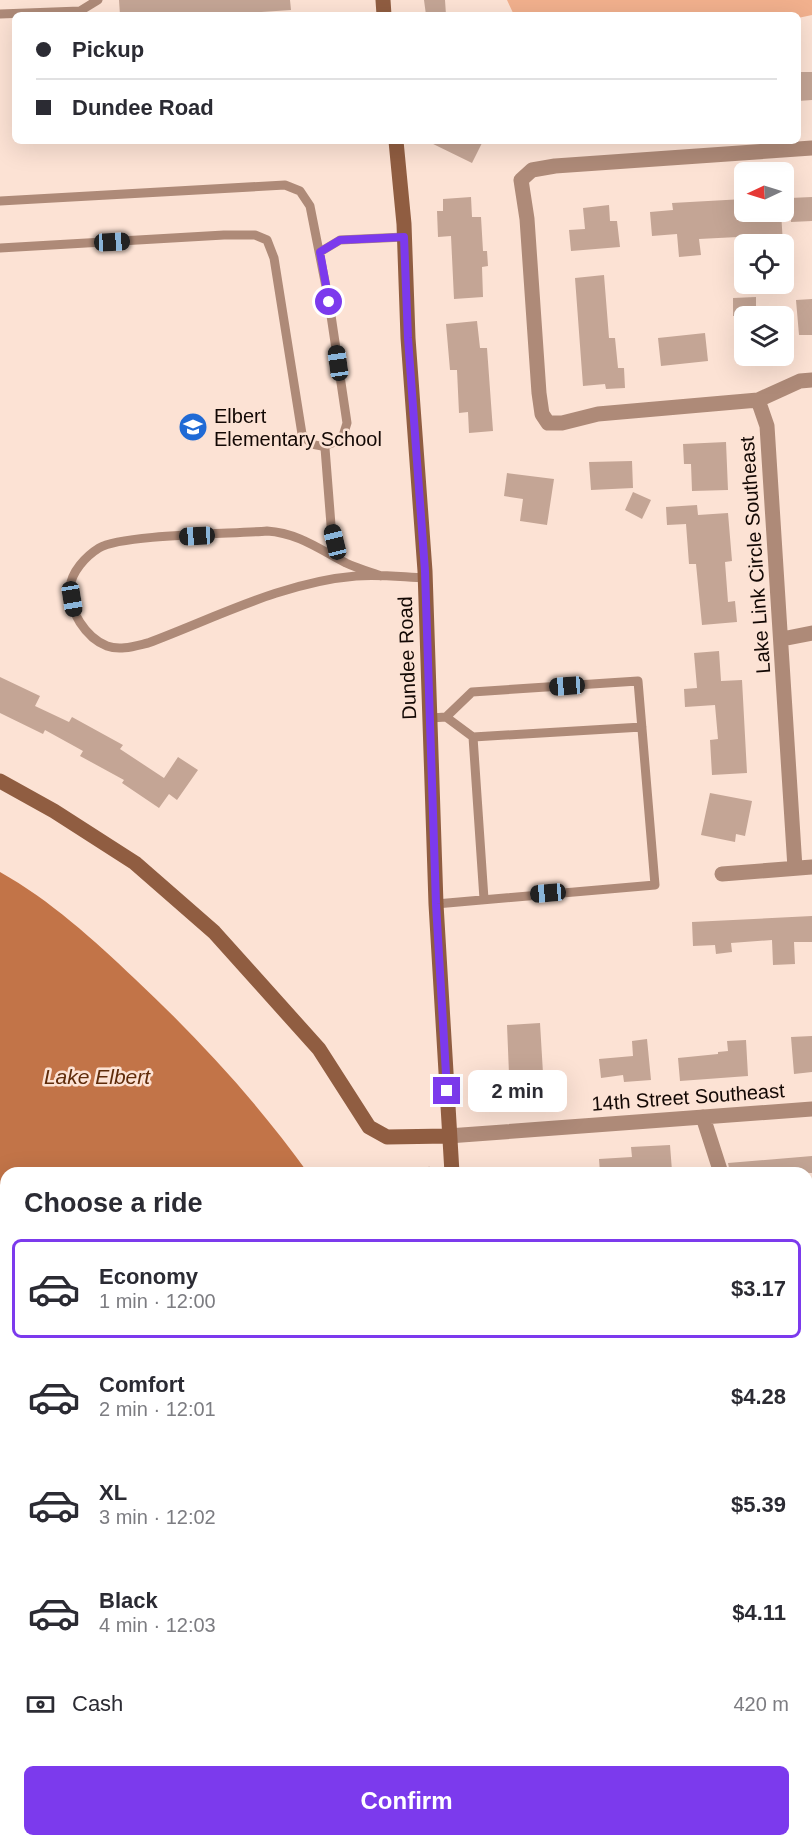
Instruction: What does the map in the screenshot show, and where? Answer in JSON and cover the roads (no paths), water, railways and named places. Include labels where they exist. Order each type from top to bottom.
[{"type":"main road","name":"Dundee Road","points":[[396,144],[425,578],[439,718],[436,904],[451,1167]]},
{"type":"main road","name":"14th Street Southeast","points":[[0,781],[54,811],[135,863],[214,932],[319,1049],[369,1127],[387,1137],[448,1136]]},
{"type":"street","points":[[812,148],[555,166],[532,170],[521,180],[528,219],[539,393],[542,414],[548,423],[562,423],[598,414],[758,400],[800,381],[812,380]]},
{"type":"street","name":"Lake Link Circle Southeast","points":[[758,400],[767,426],[795,868]]},
{"type":"street","points":[[782,639],[812,633]]},
{"type":"street","points":[[722,874],[812,867]]},
{"type":"street","name":"14th Street Southeast","points":[[448,1136],[812,1109]]},
{"type":"street","points":[[703,1117],[719,1167]]},
{"type":"lane","points":[[53,12],[80,11],[98,0]]},
{"type":"lane","points":[[0,201],[285,185],[300,191],[310,206],[320,252],[347,423],[342,439],[325,448],[309,444],[302,434],[273,258],[267,240],[255,235],[0,248]]},
{"type":"lane","points":[[320,252],[340,240],[404,237]]},
{"type":"lane","points":[[325,448],[331,525],[339,559]]},
{"type":"lane","points":[[381,576],[339,559],[286,532],[267,531],[126,540],[100,547],[80,563],[69,587],[74,612],[88,634],[107,646],[125,648],[148,644],[282,591],[357,576],[425,578]]},
{"type":"lane","points":[[436,904],[484,898],[654,885],[642,727],[638,681],[471,692],[439,718],[473,737],[642,727]]},
{"type":"lane","points":[[473,737],[484,898]]},
{"type":"water","name":"Lake Elbert","points":[[0,872],[71,921],[159,1002],[248,1096],[304,1167],[0,1167]]},
{"type":"place","name":"Elbert Elementary School","points":[[193,427]]}]
